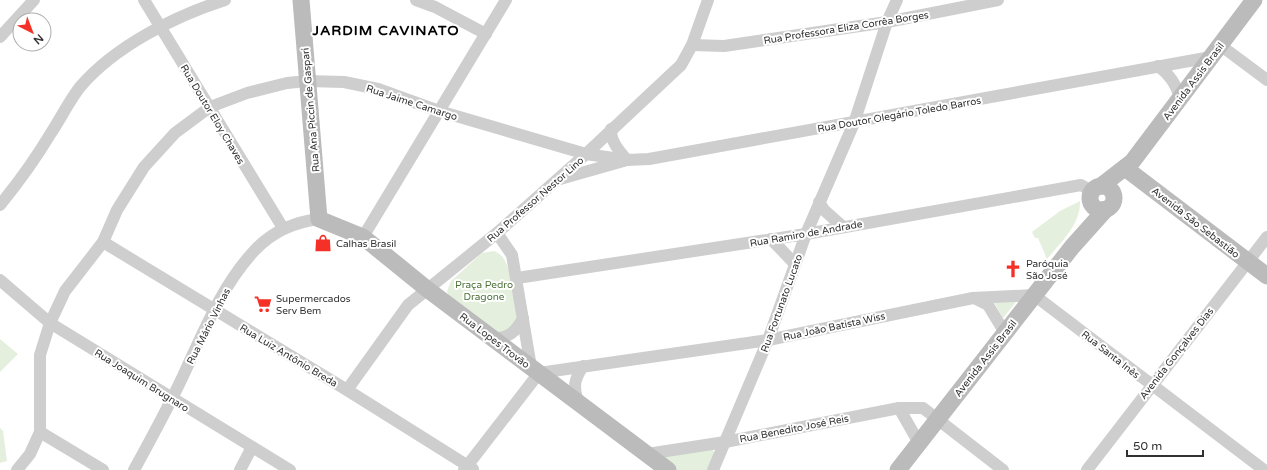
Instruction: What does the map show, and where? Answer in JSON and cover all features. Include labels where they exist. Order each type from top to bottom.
[{"type":"street","points":[[0,37],[34,0]]},
{"type":"street","name":"Rua Doutor Eloy Chaves","points":[[144,0],[283,228]]},
{"type":"street","points":[[0,205],[49,136],[80,87],[114,56],[160,27],[204,6],[224,0]]},
{"type":"street","name":"Rua Ana Piccin de Gaspari","points":[[301,0],[319,220]]},
{"type":"street","points":[[416,0],[435,7],[486,34]]},
{"type":"street","points":[[363,237],[506,0]]},
{"type":"street","name":"Rua Professor Nestor Lino","points":[[347,390],[408,305],[497,233],[586,154],[681,65],[692,45],[708,0]]},
{"type":"street","name":"Rua Fortunato Lucato","points":[[713,470],[768,340],[806,234],[854,122],[887,22],[897,0]]},
{"type":"street","name":"Rua Professora Eliza Corrêa Borges","points":[[692,45],[724,46],[887,22],[998,0]]},
{"type":"street","name":"Avenida Assis Brasil","points":[[898,470],[1072,247],[1100,196],[1129,167],[1254,0]]},
{"type":"street","points":[[1216,51],[1267,80]]},
{"type":"street","name":"Rua Doutor Olegário Toledo Barros","points":[[586,154],[627,160],[649,159],[1158,66],[1216,51]]},
{"type":"street","points":[[1158,66],[1174,81],[1180,97]]},
{"type":"street","name":"Rua Jaime Camargo","points":[[17,470],[30,454],[40,432],[40,355],[50,323],[64,291],[102,242],[117,210],[144,167],[175,133],[210,107],[247,93],[287,83],[307,81],[344,82],[378,89],[439,111],[586,154]]},
{"type":"street","points":[[557,180],[627,160],[616,145],[611,134],[611,130]]},
{"type":"street","name":"Avenida São Sebastião","points":[[1129,167],[1267,276]]},
{"type":"street","name":"Rua Ramiro de Andrade","points":[[517,278],[806,234],[842,226],[1081,184],[1100,196]]},
{"type":"street","points":[[819,202],[824,210],[842,226]]},
{"type":"street","name":"Rua Mário Vinhas","points":[[134,470],[172,398],[214,310],[236,273],[255,249],[283,228],[301,222],[319,220]]},
{"type":"street","name":"Rua Lopes Trovão","points":[[319,220],[363,237],[427,289],[668,470]]},
{"type":"street","points":[[469,468],[536,370],[523,318],[512,255],[497,233]]},
{"type":"street","name":"Avenida Gonçalves Dias","points":[[1087,470],[1151,385],[1267,237]]},
{"type":"street","points":[[771,239],[795,264]]},
{"type":"street","name":"Rua Luiz Antônio Breda","points":[[102,242],[347,390],[469,468]]},
{"type":"street","name":"Rua Joaquim Brugnaro","points":[[0,280],[50,323],[290,470]]},
{"type":"street","name":"Rua João Batista Wiss","points":[[536,370],[583,366],[768,340],[973,298],[1034,295]]},
{"type":"street","name":"Rua Santa Inês","points":[[1034,295],[1264,470]]},
{"type":"street","points":[[973,298],[988,305],[1005,333]]},
{"type":"street","points":[[492,338],[502,339],[511,335],[518,328],[523,318]]},
{"type":"street","points":[[578,402],[574,390],[576,377],[583,366]]},
{"type":"street","points":[[899,408],[919,443]]},
{"type":"street","name":"Rua Benedito José Reis","points":[[647,454],[725,442],[899,408],[923,408],[1003,470]]},
{"type":"street","points":[[40,432],[103,470]]},
{"type":"street","points":[[240,470],[252,447]]},
{"type":"green space","points":[[1080,201],[1074,225],[1047,259],[1038,238],[1035,238],[1032,232],[1060,211]]},
{"type":"green space","name":"Praça Pedro Dragone","points":[[494,251],[502,256],[510,273],[516,312],[515,327],[498,335],[450,300],[447,291],[451,281],[482,253]]},
{"type":"green space","points":[[1020,297],[1003,318],[994,302]]},
{"type":"green space","points":[[0,339],[18,354],[0,372]]},
{"type":"green space","points":[[0,428],[3,431],[7,461],[0,463]]},
{"type":"green space","points":[[712,448],[715,454],[708,470],[677,470],[664,460],[667,454]]},
{"type":"place","name":"Calhas Brasil","points":[[323,243]]},
{"type":"place","name":"Paróquia São José","points":[[1013,269]]},
{"type":"place","name":"Supermercados Serv Bem","points":[[263,304]]},
{"type":"district","name":"JARDIM CAVINATO","points":[[386,30]]}]
